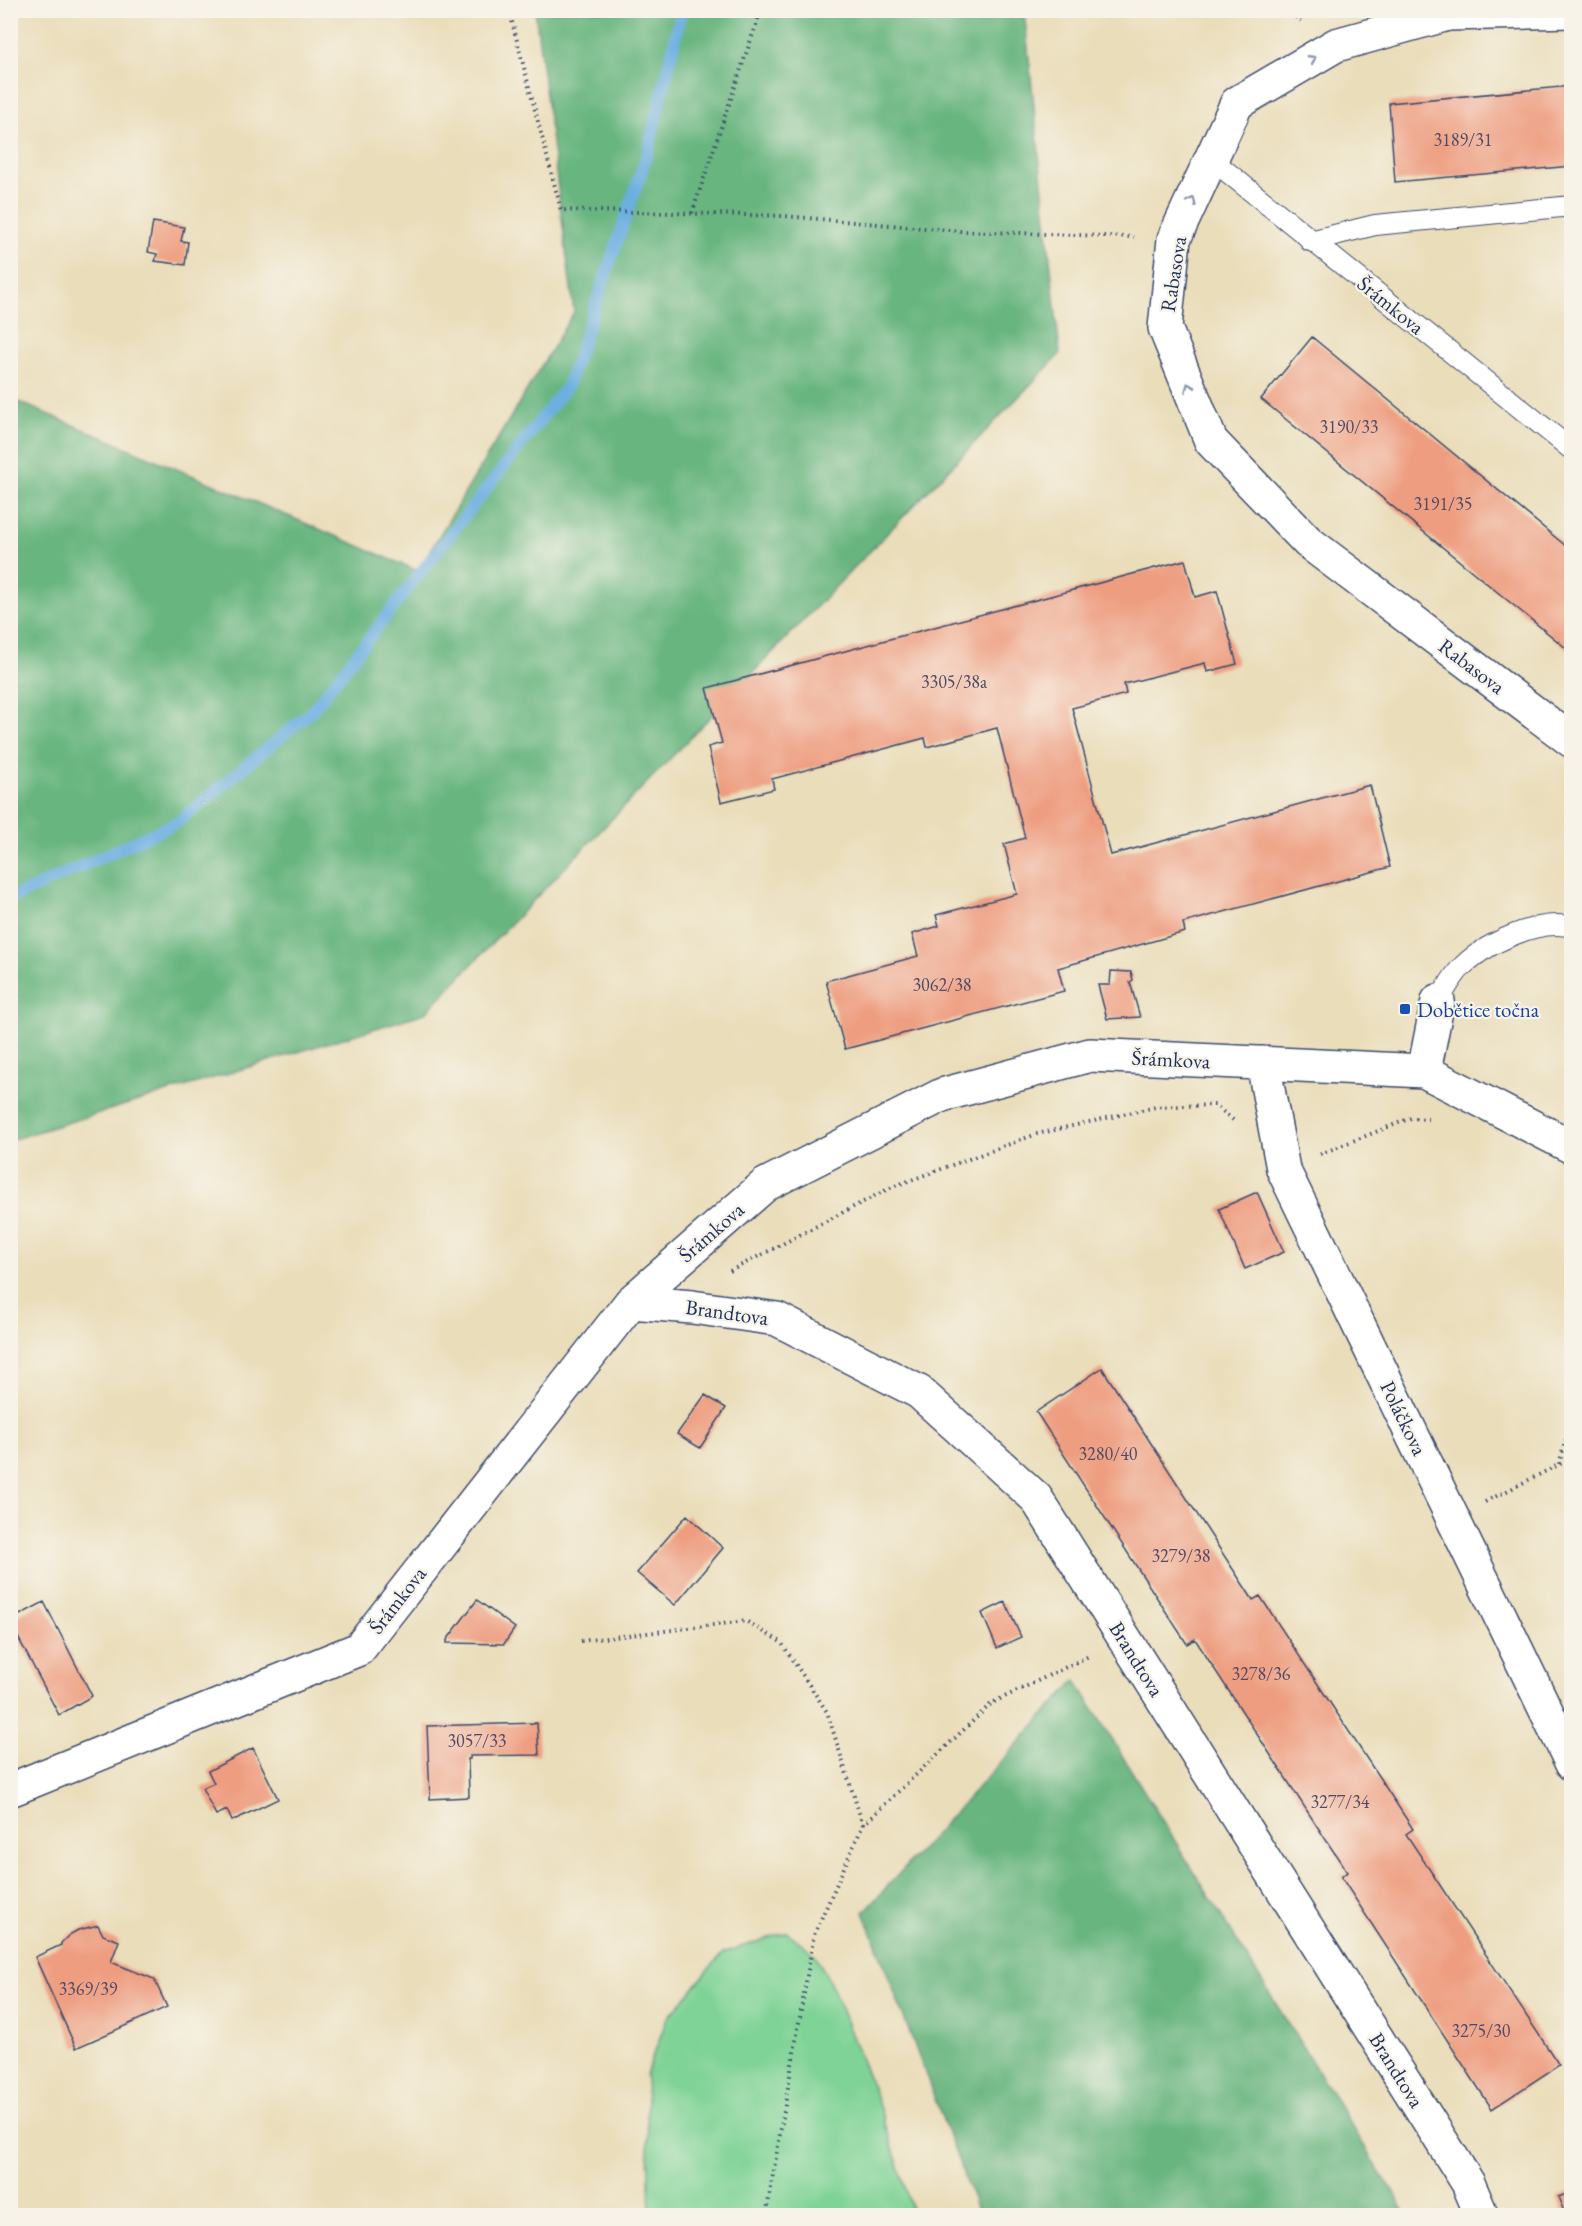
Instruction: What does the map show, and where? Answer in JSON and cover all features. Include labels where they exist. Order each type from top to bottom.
[{"type":"street","name":"Rabasova","points":[[1572,11],[1448,14],[1336,45],[1237,103],[1174,239],[1165,328],[1211,441],[1308,542],[1572,741]]},
{"type":"street","points":[[1424,1071],[1438,1001]]},
{"type":"street","name":"Šrámkova","points":[[10,1790],[359,1649],[631,1302],[765,1185],[942,1095],[1090,1055],[1424,1071],[1572,1148]]},
{"type":"street","name":"Poláčkova","points":[[1263,1064],[1283,1169],[1572,1764]]},
{"type":"street","name":"Brandtova","points":[[631,1302],[692,1306],[777,1319],[919,1392],[1036,1498],[1468,2182],[1482,2216]]},
{"type":"lane","name":"Šrámkova","points":[[1211,159],[1572,450]]},
{"type":"lane","points":[[1310,241],[1375,225],[1572,206]]},
{"type":"lane","points":[[1438,1001],[1459,969],[1490,946],[1525,930],[1563,925],[1572,927]]},
{"type":"path","points":[[509,10],[561,210],[784,216],[960,231],[1174,239]]},
{"type":"path","points":[[692,213],[761,10]]},
{"type":"path","points":[[692,1306],[729,1271],[892,1187],[1037,1134],[1155,1107],[1215,1105],[1236,1123]]},
{"type":"path","points":[[1283,1169],[1411,1119],[1431,1119]]},
{"type":"path","points":[[1559,1464],[1572,1417]]},
{"type":"path","points":[[1453,1518],[1572,1458]]},
{"type":"path","points":[[581,1641],[746,1622],[781,1642],[827,1712],[863,1825]]},
{"type":"path","points":[[766,2216],[814,1935],[863,1825],[992,1703],[1125,1639]]},
{"type":"green space","points":[[535,11],[1024,11],[1060,354],[425,1013],[11,1140],[10,447],[19,402],[418,571],[574,312]]},
{"type":"green space","points":[[1076,1680],[1407,2215],[979,2215],[864,1912]]},
{"type":"green space","points":[[787,1932],[815,1954],[833,1988],[879,2105],[914,2215],[647,2215],[650,2214],[646,2075],[667,2019],[723,1953]]},
{"type":"building","points":[[1572,86],[1572,166],[1395,182],[1389,103]]},
{"type":"building","points":[[153,222],[184,227],[181,241],[188,242],[185,265],[155,261],[157,254],[148,252]]},
{"type":"building","points":[[1312,337],[1572,551],[1572,653],[1261,399]]},
{"type":"building","points":[[1185,560],[1195,597],[1217,591],[1237,664],[1207,672],[1205,663],[1124,684],[1126,694],[1072,708],[1111,855],[1370,785],[1390,867],[1183,923],[1185,932],[1058,968],[1064,991],[845,1049],[826,981],[918,956],[912,934],[939,926],[936,915],[1017,894],[1004,844],[1025,838],[997,728],[927,747],[925,738],[772,779],[774,789],[721,802],[708,747],[722,743],[707,688]]},
{"type":"building","points":[[1111,971],[1131,972],[1133,980],[1130,982],[1140,1017],[1107,1019],[1098,985],[1110,985]]},
{"type":"building","points":[[1257,1192],[1284,1252],[1245,1269],[1219,1209]]},
{"type":"building","points":[[1102,1368],[1253,1600],[1260,1596],[1413,1829],[1406,1834],[1559,2065],[1492,2109],[1341,1877],[1347,1872],[1195,1639],[1187,1644],[1036,1412]]},
{"type":"building","points":[[705,1395],[726,1408],[700,1448],[677,1434]]},
{"type":"building","points":[[687,1515],[723,1548],[675,1605],[637,1573]]},
{"type":"building","points":[[477,1600],[515,1628],[504,1644],[447,1643],[447,1640]]},
{"type":"building","points":[[44,1602],[92,1696],[59,1715],[10,1622]]},
{"type":"building","points":[[1005,1602],[1021,1637],[997,1648],[982,1613]]},
{"type":"building","points":[[537,1723],[539,1755],[470,1756],[468,1759],[469,1797],[430,1799],[427,1726]]},
{"type":"building","points":[[253,1748],[278,1799],[232,1821],[227,1810],[216,1815],[202,1788],[214,1783],[208,1771]]},
{"type":"building","points":[[98,1925],[103,1935],[119,1941],[111,1962],[154,1979],[167,2007],[76,2048],[35,1957],[61,1945],[69,1935],[78,1930]]},
{"type":"building","points":[[1572,2192],[1572,2216],[1566,2216],[1558,2197]]},
{"type":"waterway","points":[[10,899],[178,822],[311,712],[568,385],[648,152],[682,10]]},
{"type":"place","name":"Dobětice točna","points":[[1405,1009]]}]
